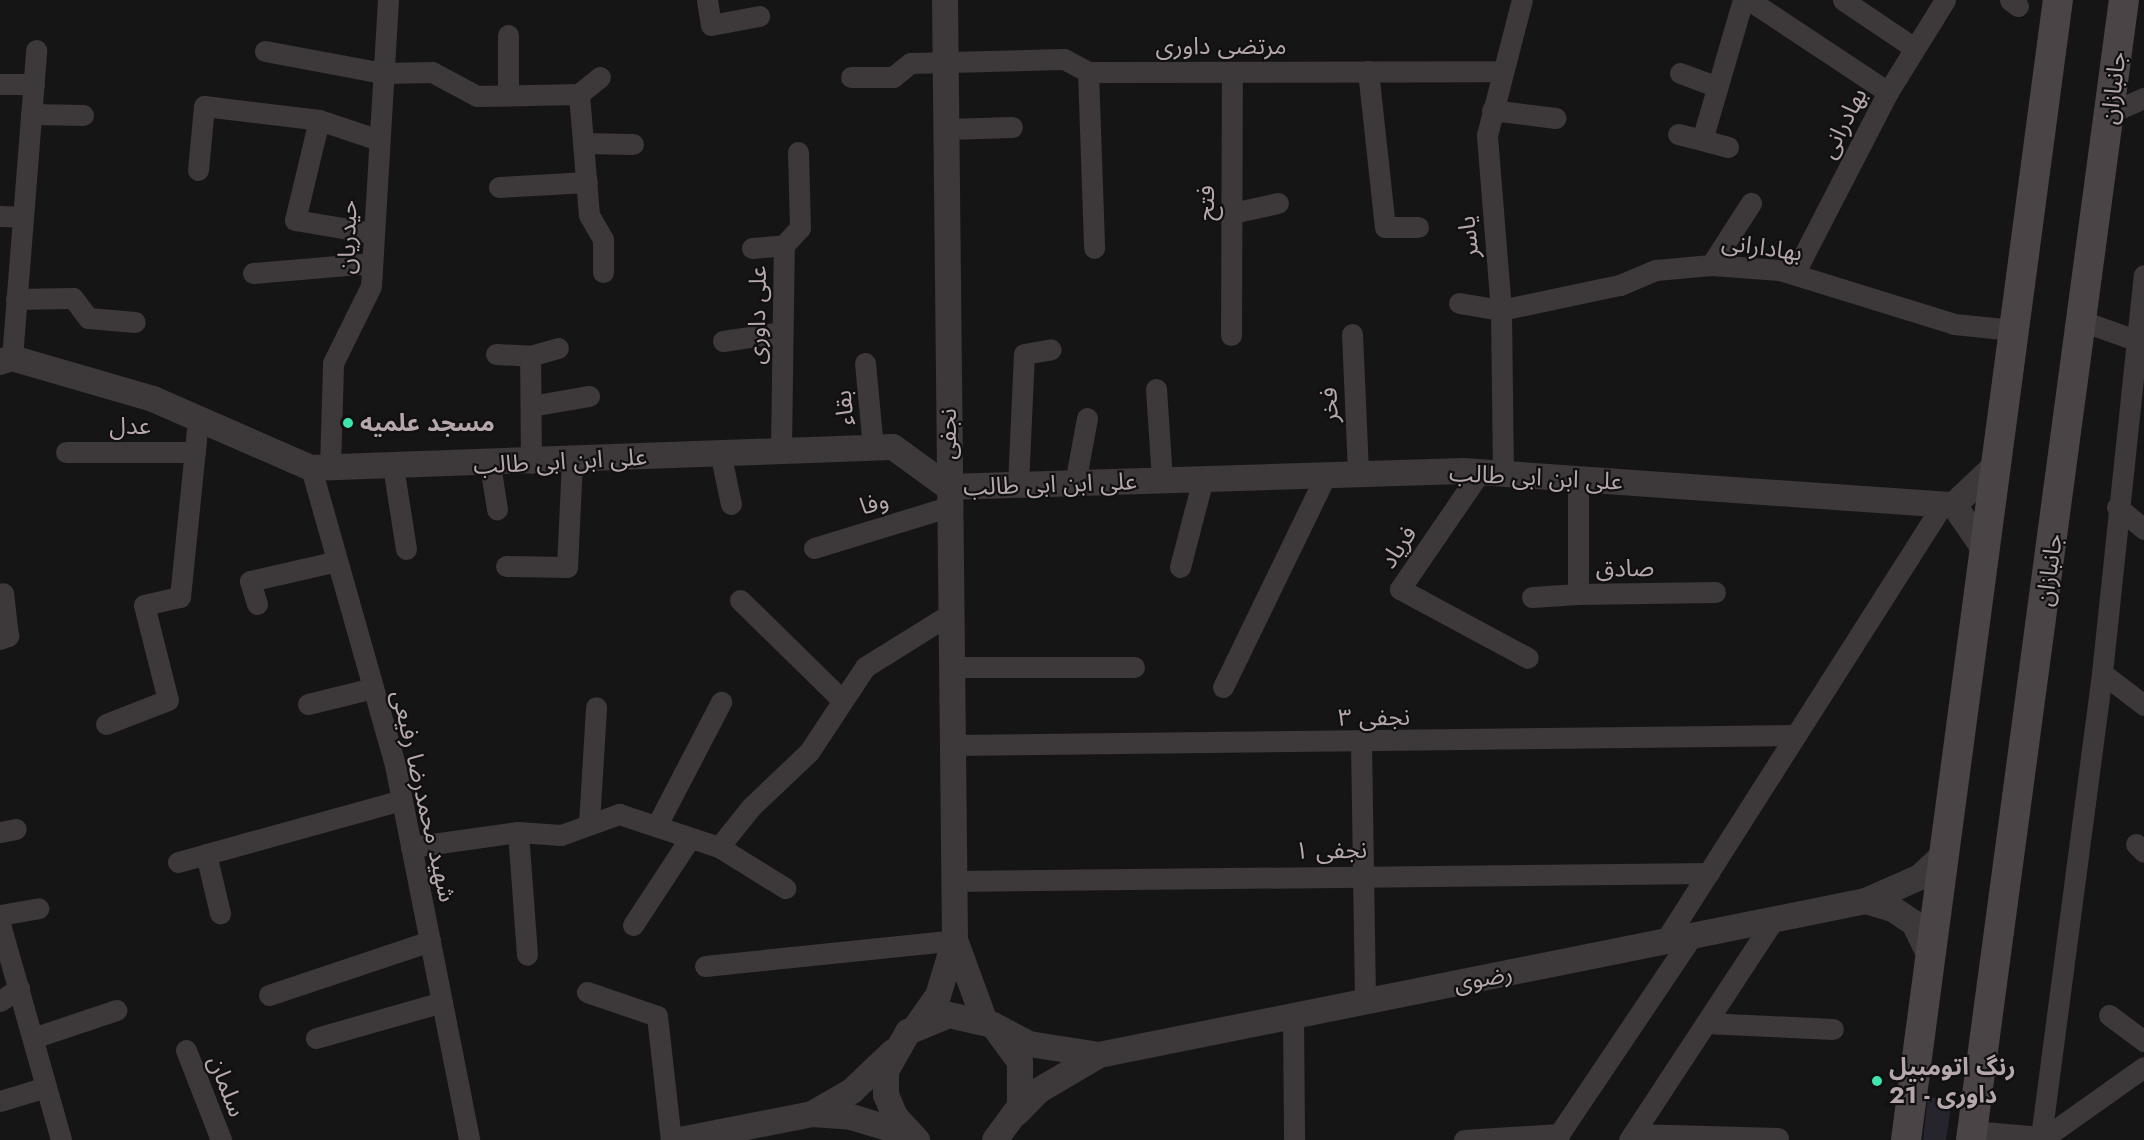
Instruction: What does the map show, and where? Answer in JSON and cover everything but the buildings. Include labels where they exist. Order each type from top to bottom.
[{"type":"main road","points":[[1906,1140],[2058,0]]},
{"type":"main road","name":"جانبازان","points":[[1971,1136],[2124,0]]},
{"type":"street","name":"حیدریان","points":[[320,467],[333,363],[370,286],[376,139],[388,0]]},
{"type":"street","points":[[707,0],[711,25],[759,16]]},
{"type":"street","name":"نجفی","points":[[945,0],[948,497],[955,940]]},
{"type":"street","points":[[1702,140],[1743,0]]},
{"type":"street","points":[[1749,0],[1888,92]]},
{"type":"street","points":[[1843,0],[1913,47]]},
{"type":"street","name":"بهادرانی","points":[[1794,274],[1888,92],[1913,47],[1945,0]]},
{"type":"street","name":"یاسر","points":[[1491,473],[1501,310],[1490,199],[1487,135],[1501,70],[1520,1]]},
{"type":"street","points":[[508,35],[508,95]]},
{"type":"street","points":[[6,360],[16,299],[36,50]]},
{"type":"street","points":[[265,51],[382,73],[432,72],[477,96],[579,94],[600,77]]},
{"type":"street","name":"مرتضی داوری","points":[[851,77],[893,77],[910,63],[1064,58],[1088,72],[1501,70]]},
{"type":"street","points":[[1368,71],[1385,227],[1418,227]]},
{"type":"street","points":[[1088,72],[1094,248]]},
{"type":"street","name":"فتح","points":[[1231,335],[1232,72]]},
{"type":"street","points":[[1680,73],[1718,87]]},
{"type":"street","points":[[0,84],[34,84]]},
{"type":"street","points":[[579,94],[589,215],[603,239],[603,272]]},
{"type":"street","points":[[2110,113],[2144,98]]},
{"type":"street","points":[[198,170],[204,106],[319,120],[376,139]]},
{"type":"street","points":[[1492,110],[1555,118]]},
{"type":"street","points":[[31,114],[83,115]]},
{"type":"street","points":[[319,120],[295,220],[373,232]]},
{"type":"street","points":[[947,129],[1012,127]]},
{"type":"street","points":[[1678,134],[1728,147]]},
{"type":"street","points":[[583,143],[633,144]]},
{"type":"street","name":"علی داوری","points":[[781,449],[784,245],[800,228],[798,152]]},
{"type":"street","points":[[499,187],[586,182]]},
{"type":"street","points":[[1232,213],[1278,203]]},
{"type":"street","points":[[1711,265],[1751,203]]},
{"type":"street","points":[[0,216],[23,217]]},
{"type":"street","points":[[752,248],[784,245]]},
{"type":"street","points":[[253,273],[371,263]]},
{"type":"street","name":"بهادارانی","points":[[1501,310],[1620,285],[1656,270],[1711,265],[1794,274],[1954,324],[2014,330]]},
{"type":"street","points":[[2041,1138],[2102,673],[2118,507],[2140,340],[2144,274]]},
{"type":"street","points":[[16,299],[73,298],[88,318],[135,322]]},
{"type":"street","points":[[1460,303],[1501,310]]},
{"type":"street","points":[[2082,321],[2140,340]]},
{"type":"street","points":[[723,341],[782,332]]},
{"type":"street","name":"فخر","points":[[1352,334],[1358,474]]},
{"type":"street","points":[[496,354],[530,356],[558,348]]},
{"type":"street","points":[[1018,485],[1024,354],[1050,349]]},
{"type":"street","points":[[530,356],[531,463]]},
{"type":"street","name":"علی ابن ابی طالب","points":[[6,360],[153,399],[320,467],[490,465],[781,449],[893,447],[948,497],[1018,485],[1358,474],[1491,473],[1948,504]]},
{"type":"street","name":"بقاء","points":[[865,363],[873,448]]},
{"type":"street","points":[[1156,389],[1162,480]]},
{"type":"street","points":[[531,406],[589,396]]},
{"type":"street","points":[[1074,483],[1087,418]]},
{"type":"street","points":[[106,724],[168,700],[144,606],[180,597],[198,419]]},
{"type":"street","name":"عدل","points":[[66,452],[195,452]]},
{"type":"street","points":[[720,452],[732,504]]},
{"type":"street","points":[[506,566],[567,567],[572,461]]},
{"type":"street","points":[[1665,941],[1796,735],[1948,504],[1997,464]]},
{"type":"street","points":[[490,465],[498,509]]},
{"type":"street","points":[[393,466],[405,549]]},
{"type":"street","name":"شهید محمدرضا رفیعی","points":[[320,467],[337,561],[402,800],[469,1140]]},
{"type":"street","name":"فریاد","points":[[1491,473],[1400,589],[1528,658]]},
{"type":"street","points":[[1223,687],[1326,475]]},
{"type":"street","points":[[1180,567],[1203,479]]},
{"type":"street","name":"صادق","points":[[1578,479],[1578,594],[1715,592]]},
{"type":"street","name":"وفا","points":[[814,548],[948,497]]},
{"type":"street","points":[[1948,504],[1985,550]]},
{"type":"street","points":[[2118,507],[2144,529]]},
{"type":"street","points":[[256,604],[250,581],[337,561]]},
{"type":"street","points":[[0,639],[8,636],[3,593]]},
{"type":"street","points":[[1532,597],[1578,594]]},
{"type":"street","points":[[740,600],[840,699]]},
{"type":"street","points":[[719,847],[751,807],[809,752],[840,699],[865,668],[950,614]]},
{"type":"street","points":[[951,667],[1134,667]]},
{"type":"street","points":[[2102,673],[2144,705]]},
{"type":"street","points":[[308,704],[373,688]]},
{"type":"street","points":[[657,825],[721,702]]},
{"type":"street","points":[[589,823],[596,707]]},
{"type":"street","name":"نجفی ۳","points":[[952,745],[1361,743],[1796,735]]},
{"type":"street","points":[[1361,743],[1365,1001]]},
{"type":"street","points":[[178,862],[402,800]]},
{"type":"street","points":[[411,847],[518,831],[561,835],[619,814],[719,847],[785,888]]},
{"type":"street","points":[[518,831],[527,956]]},
{"type":"street","points":[[633,925],[690,838]]},
{"type":"street","points":[[206,854],[220,913]]},
{"type":"street","name":"رضوی","points":[[1099,1055],[1866,901],[1920,877],[1944,855]]},
{"type":"street","name":"نجفی ۱","points":[[954,881],[1709,873]]},
{"type":"street","points":[[1866,901],[1893,909],[1914,923],[1931,958]]},
{"type":"street","points":[[0,915],[38,908]]},
{"type":"street","points":[[1631,1137],[1774,919]]},
{"type":"street","points":[[0,924],[61,1140]]},
{"type":"street","points":[[1464,1140],[1558,1137],[1693,935]]},
{"type":"street","points":[[705,966],[955,940]]},
{"type":"street","points":[[955,940],[989,1023],[1020,1062],[1024,1084],[1015,1115]]},
{"type":"street","points":[[812,1114],[852,1091],[895,1051],[916,1027],[938,996],[955,940]]},
{"type":"street","points":[[269,994],[430,941]]},
{"type":"street","points":[[0,1001],[19,988]]},
{"type":"street","points":[[587,992],[657,1016],[670,1140]]},
{"type":"street","points":[[316,1038],[442,1002]]},
{"type":"street","points":[[33,1038],[116,1010]]},
{"type":"street","points":[[916,1027],[949,1015],[989,1023],[1029,1044],[1099,1055]]},
{"type":"street","points":[[2109,1015],[2144,1041]]},
{"type":"street","points":[[1293,1016],[1294,1140]]},
{"type":"street","points":[[1706,1023],[1833,1029]]},
{"type":"street","name":"سلمان","points":[[186,1050],[221,1140]]},
{"type":"street","points":[[895,1051],[886,1071],[886,1095],[913,1137]]},
{"type":"street","points":[[997,1139],[1015,1115],[1038,1091],[1099,1055]]},
{"type":"street","points":[[1971,1136],[2041,1138],[2144,1067]]},
{"type":"street","points":[[0,1101],[46,1087]]},
{"type":"street","points":[[680,1140],[812,1114],[851,1117],[913,1137]]},
{"type":"street","points":[[1631,1137],[1778,1138]]},
{"type":"shaded area","points":[[1928,1097],[1952,1100],[1946,1140],[1923,1140]]},
{"type":"place","name":"مسجد علمیه","points":[[348,423]]},
{"type":"place","name":"رنگ اتومبیل 21 - داوری","points":[[1877,1081]]}]
